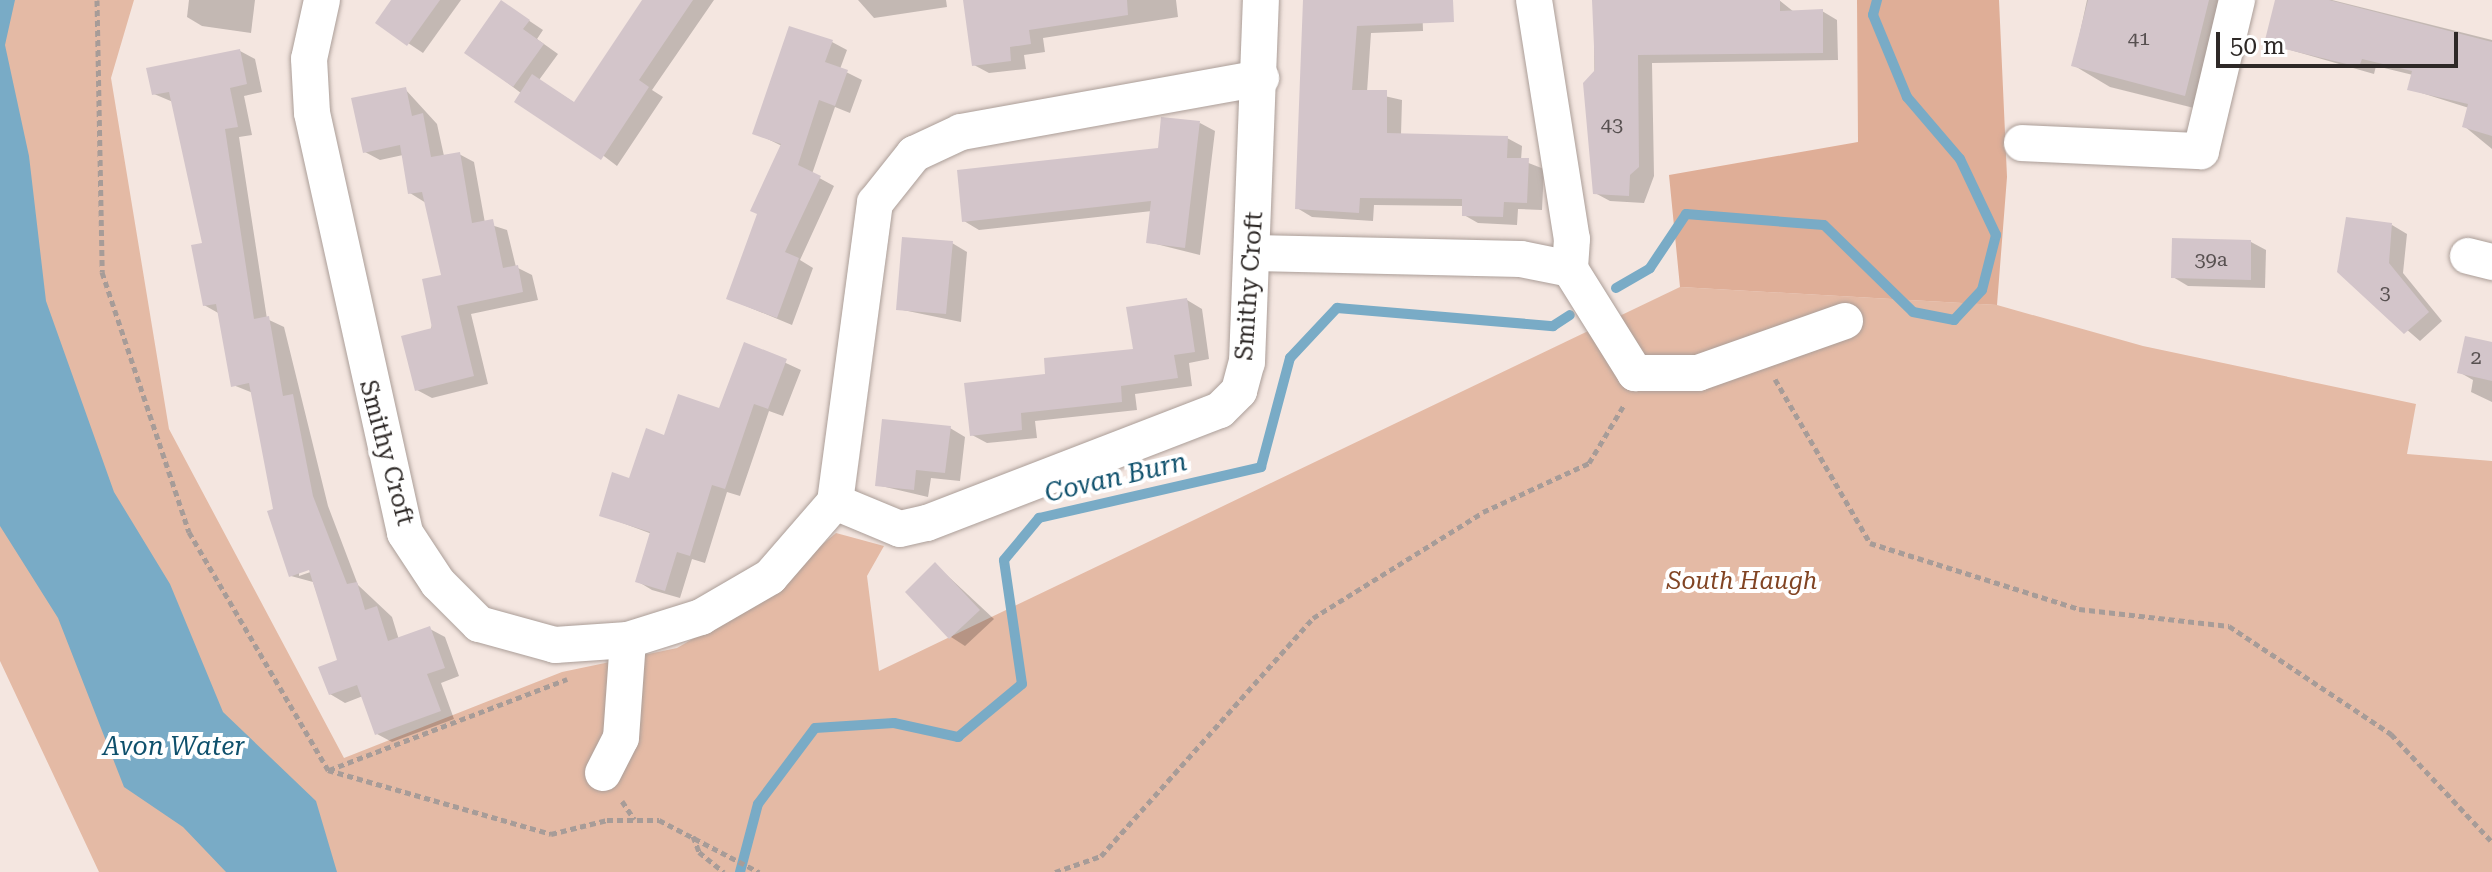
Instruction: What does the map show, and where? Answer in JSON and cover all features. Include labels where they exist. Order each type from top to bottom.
[{"type":"street","name":"Smithy Croft","points":[[322,0],[309,59],[312,113],[405,533],[438,583],[479,624],[555,645],[625,653],[701,617],[770,577],[835,502],[900,529],[927,523],[1220,410],[1239,391],[1247,362],[1254,253],[1261,0]]},
{"type":"street","points":[[1534,0],[1572,239],[1570,269],[1635,373],[1698,373],[1845,321]]},
{"type":"street","points":[[2022,143],[2201,151],[2237,0]]},
{"type":"street","points":[[835,502],[875,203],[914,154],[961,132],[1261,78]]},
{"type":"street","points":[[1254,253],[1521,259],[1570,269]]},
{"type":"street","points":[[603,773],[621,738],[625,653]]},
{"type":"path","points":[[97,0],[102,272],[189,532],[328,770],[551,834],[607,820],[659,820],[703,840],[759,872]]},
{"type":"path","points":[[1757,352],[1870,543],[2079,609],[2229,626],[2391,734],[2492,842]]},
{"type":"path","points":[[1055,872],[1101,856],[1313,618],[1483,512],[1589,463],[1635,373]]},
{"type":"path","points":[[328,770],[588,671],[625,653]]},
{"type":"path","points":[[693,836],[722,871]]},
{"type":"green space","name":"South Haugh","points":[[0,0],[134,0],[111,78],[169,429],[344,758],[562,672],[677,648],[751,605],[836,533],[884,546],[867,576],[879,671],[1680,287],[1997,305],[2143,346],[2416,404],[2407,454],[2492,461],[2492,872],[99,872],[0,661]]},
{"type":"shaded area","points":[[1857,0],[1999,0],[2007,177],[1997,305],[1680,287],[1669,175],[1858,142]]},
{"type":"water","name":"Avon Water","points":[[0,0],[15,0],[5,45],[29,156],[46,301],[114,492],[170,584],[223,712],[316,801],[337,872],[226,872],[183,827],[124,787],[58,618],[0,526]]},
{"type":"building","points":[[391,0],[440,0],[407,46],[375,23]]},
{"type":"building","points":[[501,0],[530,20],[523,29],[544,44],[513,87],[464,53]]},
{"type":"building","points":[[642,0],[693,0],[639,80],[649,87],[601,160],[514,102],[532,74],[574,102]]},
{"type":"building","points":[[963,0],[1127,0],[1128,15],[1029,30],[1031,44],[1010,47],[1011,61],[972,66]]},
{"type":"building","points":[[1303,0],[1453,0],[1454,22],[1357,26],[1352,90],[1387,90],[1387,133],[1508,136],[1507,158],[1529,158],[1527,203],[1504,202],[1503,217],[1462,216],[1462,199],[1360,198],[1359,213],[1295,209]]},
{"type":"building","points":[[1592,0],[1780,0],[1780,11],[1823,9],[1823,53],[1638,55],[1639,167],[1630,175],[1629,196],[1593,194],[1583,83],[1595,70]]},
{"type":"building","points":[[2088,0],[2209,0],[2185,96],[2071,66]]},
{"type":"building","points":[[2275,0],[2329,0],[2492,42],[2492,136],[2462,127],[2468,104],[2407,90],[2412,71],[2362,59],[2359,67],[2264,44]]},
{"type":"building","points":[[789,26],[833,40],[825,62],[848,70],[835,106],[819,100],[798,165],[821,176],[785,252],[799,258],[777,318],[726,299],[757,214],[750,211],[781,144],[752,134]]},
{"type":"building","points":[[240,49],[247,84],[230,88],[238,127],[225,129],[254,319],[269,316],[283,396],[293,394],[313,496],[347,584],[357,582],[365,610],[377,606],[388,641],[430,626],[445,668],[427,674],[441,711],[375,735],[357,685],[329,695],[318,667],[337,660],[309,570],[289,577],[267,511],[273,509],[249,383],[231,387],[216,304],[203,306],[191,245],[202,243],[169,92],[152,95],[146,68]]},
{"type":"building","points":[[406,87],[412,116],[423,113],[431,157],[460,152],[472,223],[493,219],[503,268],[518,265],[523,292],[457,306],[474,376],[415,391],[401,336],[432,328],[422,279],[441,275],[422,192],[408,194],[400,145],[363,153],[351,98]]},
{"type":"building","points":[[1161,117],[1200,121],[1185,248],[1146,243],[1151,201],[962,222],[957,170],[1158,148]]},
{"type":"building","points":[[2346,217],[2392,223],[2389,263],[2429,312],[2404,334],[2337,272]]},
{"type":"building","points":[[902,237],[953,241],[946,314],[896,310]]},
{"type":"building","points":[[2172,238],[2251,240],[2251,280],[2171,278]]},
{"type":"building","points":[[1187,298],[1195,352],[1174,355],[1178,378],[1121,386],[1122,402],[1021,413],[1022,430],[970,436],[964,383],[1045,374],[1044,358],[1133,349],[1126,307]]},
{"type":"building","points":[[2465,336],[2492,342],[2492,381],[2457,373]]},
{"type":"building","points":[[744,342],[787,359],[768,409],[754,404],[725,489],[712,485],[690,556],[677,552],[665,591],[635,582],[650,532],[599,516],[612,472],[629,478],[646,428],[664,435],[678,394],[719,408]]},
{"type":"building","points":[[882,419],[951,426],[945,473],[916,470],[914,490],[875,486]]},
{"type":"building","points":[[935,562],[980,610],[949,639],[905,592]]},
{"type":"waterway","name":"Covan Burn","points":[[1616,288],[1650,268],[1686,214],[1824,225],[1913,312],[1954,320],[1982,290],[1996,235],[1960,159],[1907,97],[1873,15],[1877,0]]},
{"type":"waterway","name":"Covan Burn","points":[[740,872],[758,804],[815,728],[894,723],[958,737],[1022,684],[1004,560],[1039,518],[1261,467],[1290,358],[1337,308],[1553,326],[1570,315]]}]
